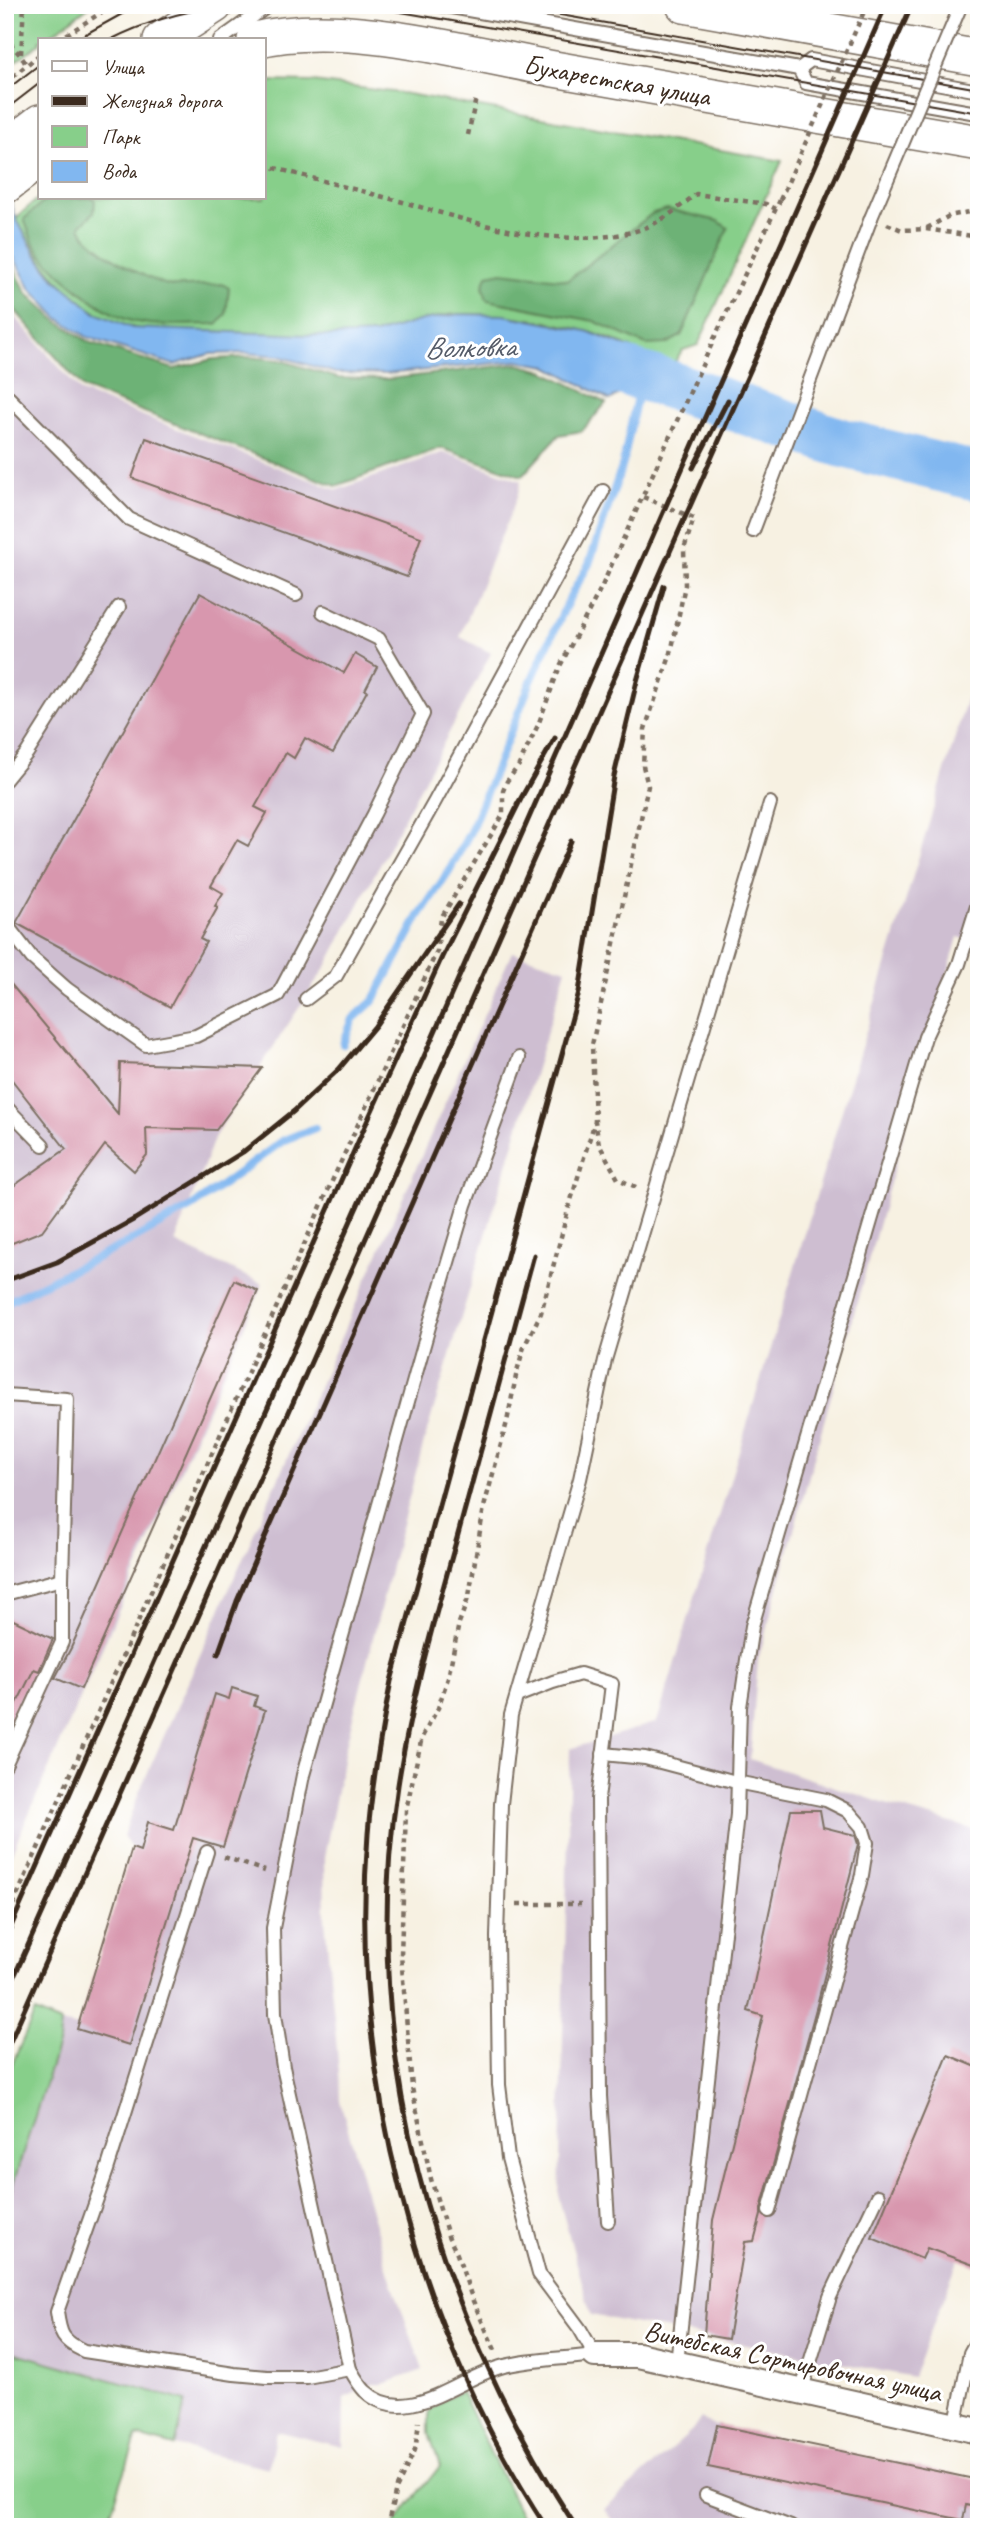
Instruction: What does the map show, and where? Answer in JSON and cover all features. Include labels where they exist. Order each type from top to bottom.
[{"type":"main road","points":[[174,29],[215,5]]},
{"type":"main road","points":[[286,5],[297,25],[307,34]]},
{"type":"main road","points":[[684,5],[979,58]]},
{"type":"main road","name":"Бухарестская улица","points":[[266,39],[325,33],[379,38],[979,143]]},
{"type":"main road","points":[[5,149],[38,123]]},
{"type":"main road","points":[[5,187],[38,161]]},
{"type":"street","name":"Витебская Сортировочная улица","points":[[595,2355],[638,2355],[967,2429]]},
{"type":"lane","points":[[223,38],[269,5]]},
{"type":"lane","points":[[440,5],[799,69],[811,60],[979,91]]},
{"type":"lane","points":[[753,531],[871,218],[961,5]]},
{"type":"lane","points":[[799,69],[806,83],[971,112],[979,110]]},
{"type":"lane","points":[[5,394],[129,519],[296,595]]},
{"type":"lane","points":[[306,999],[336,976],[435,801],[603,491]]},
{"type":"lane","points":[[5,780],[27,753],[118,607]]},
{"type":"lane","points":[[5,923],[32,958],[67,989],[146,1045],[196,1036],[278,995],[374,814],[423,714],[379,639],[323,612]]},
{"type":"lane","points":[[519,1058],[465,1205],[430,1323],[303,1774],[273,1928],[275,2014],[283,2067],[350,2369],[364,2390],[393,2405],[424,2400],[503,2366],[595,2355],[580,2329],[539,2274],[508,2158],[499,2085],[498,1904],[501,1804],[511,1715],[580,1479],[605,1360],[769,803]]},
{"type":"lane","points":[[677,2363],[737,1814],[740,1707],[752,1626],[925,1037],[959,964],[979,900]]},
{"type":"lane","points":[[5,1106],[43,1145]]},
{"type":"lane","points":[[5,1395],[67,1399],[62,1642],[5,1765]]},
{"type":"lane","points":[[5,1594],[62,1579]]},
{"type":"lane","points":[[517,1696],[580,1674],[612,1684],[598,1799],[600,2096],[608,2221]]},
{"type":"lane","points":[[603,1754],[645,1759],[736,1782],[825,1800],[848,1811],[862,1827],[867,1843],[862,1875],[768,2211]]},
{"type":"lane","points":[[207,1852],[107,2170],[57,2312],[59,2331],[69,2344],[83,2351],[234,2374],[307,2377],[350,2369]]},
{"type":"lane","points":[[802,2392],[830,2297],[878,2196]]},
{"type":"lane","points":[[967,2429],[970,2353],[979,2337]]},
{"type":"lane","points":[[706,2495],[791,2527]]},
{"type":"path","points":[[21,54],[24,5]]},
{"type":"path","points":[[61,38],[113,5]]},
{"type":"path","points":[[5,1923],[333,1179],[437,951],[441,918],[503,815],[503,791],[507,781],[519,765],[538,725],[560,666],[602,586],[780,201],[867,5]]},
{"type":"path","points":[[5,34],[26,65]]},
{"type":"path","points":[[5,83],[38,56]]},
{"type":"path","points":[[468,135],[476,98]]},
{"type":"path","points":[[266,166],[477,223],[579,239],[633,232],[662,220],[696,194],[766,204],[776,209]]},
{"type":"path","points":[[926,229],[950,216],[979,210]]},
{"type":"path","points":[[871,218],[902,230],[926,229],[979,237]]},
{"type":"path","points":[[643,497],[694,518],[684,549],[685,585],[671,653],[645,729],[643,766],[648,786],[592,1045],[595,1121],[600,1144],[618,1178],[655,1194]]},
{"type":"path","points":[[503,2366],[481,2322],[448,2236],[431,2179],[412,2088],[401,1944],[406,1810],[422,1737],[438,1708],[448,1678],[459,1623],[469,1595],[484,1507],[510,1411],[517,1371],[524,1347],[541,1313],[595,1121]]},
{"type":"path","points":[[207,1852],[283,1877]]},
{"type":"path","points":[[498,1904],[598,1904]]},
{"type":"path","points":[[387,2527],[396,2489],[415,2450],[424,2400]]},
{"type":"shaded area","points":[[5,305],[81,392],[337,490],[444,452],[521,481],[517,497],[460,637],[491,653],[327,965],[215,1136],[175,1243],[263,1284],[5,1868]]},
{"type":"shaded area","points":[[979,658],[979,943],[958,937],[758,1660],[750,1759],[889,1805],[979,1831],[979,2206],[913,2377],[591,2315],[559,2199],[570,1749],[657,1722]]},
{"type":"shaded area","points":[[512,952],[566,969],[425,1438],[345,1749],[324,1858],[325,1920],[340,2101],[389,2274],[423,2370],[383,2384],[374,2384],[344,2398],[343,2447],[276,2431],[269,2468],[175,2446],[185,2401],[5,2350],[5,2209],[59,2041],[61,2023],[78,2027],[132,1849],[123,1836],[140,1790]]},
{"type":"shaded area","points":[[701,2418],[713,2426],[979,2480],[979,2527],[618,2527],[604,2509],[692,2431]]},
{"type":"green space","points":[[5,5],[91,5],[47,38],[38,38],[38,44],[5,69]]},
{"type":"green space","points":[[266,81],[313,82],[408,94],[782,161],[698,345],[683,350],[668,372],[637,352],[594,333],[549,322],[482,315],[451,315],[375,334],[344,337],[173,332],[131,327],[93,311],[62,285],[37,253],[16,218],[38,199],[266,200]]},
{"type":"green space","points":[[46,200],[94,200],[94,212],[80,226],[94,244],[121,263],[163,284],[222,284],[229,288],[226,314],[218,324],[146,324],[124,318],[95,302],[65,279],[42,255],[24,219]]},
{"type":"green space","points":[[667,209],[718,221],[728,228],[681,336],[666,344],[646,345],[594,321],[487,300],[483,287],[487,275],[502,272],[568,280],[653,213]]},
{"type":"green space","points":[[5,251],[27,293],[56,320],[89,342],[174,369],[213,359],[249,357],[280,360],[338,378],[388,379],[517,364],[544,371],[606,403],[582,431],[559,435],[522,476],[441,448],[336,486],[84,389],[5,299]]},
{"type":"green space","points":[[35,2012],[61,2023],[59,2041],[5,2209],[5,2080]]},
{"type":"green space","points":[[5,2350],[186,2401],[175,2446],[137,2436],[106,2527],[5,2527]]},
{"type":"green space","points":[[461,2392],[528,2527],[395,2527],[397,2520],[440,2466],[429,2433],[429,2412],[446,2398]]},
{"type":"water","points":[[5,183],[16,218],[35,253],[53,277],[96,313],[132,328],[332,336],[375,334],[422,320],[459,314],[504,315],[587,331],[631,349],[668,372],[659,392],[628,388],[610,400],[547,366],[517,361],[386,374],[335,373],[279,356],[246,353],[210,354],[174,365],[87,337],[58,318],[30,288],[5,241]]},
{"type":"building","points":[[146,438],[421,537],[407,577],[132,478]]},
{"type":"building","points":[[200,593],[344,673],[355,654],[377,667],[333,753],[305,738],[294,758],[286,753],[255,807],[267,813],[248,846],[237,840],[211,886],[223,893],[200,939],[206,942],[170,1007],[16,923]]},
{"type":"building","points":[[5,977],[118,1114],[120,1063],[262,1068],[216,1130],[146,1128],[147,1155],[134,1171],[105,1145],[42,1231],[5,1246],[5,1192],[66,1149],[5,1071]]},
{"type":"building","points":[[234,1280],[258,1291],[81,1689],[55,1678],[71,1648]]},
{"type":"building","points":[[5,1616],[53,1639],[39,1671],[34,1669],[5,1727]]},
{"type":"building","points":[[232,1688],[257,1696],[254,1706],[265,1710],[223,1847],[193,1838],[129,2045],[77,2029],[132,1848],[140,1851],[148,1822],[174,1830],[215,1694],[229,1699]]},
{"type":"building","points":[[791,1810],[820,1810],[823,1827],[855,1835],[858,1844],[754,2241],[745,2242],[728,2339],[704,2335],[713,2220],[763,2016],[748,2011]]},
{"type":"building","points":[[948,2055],[979,2068],[979,2267],[927,2248],[922,2259],[872,2238]]},
{"type":"building","points":[[717,2425],[979,2480],[979,2508],[966,2505],[963,2520],[708,2467]]},
{"type":"waterway","name":"Волковка","points":[[598,364],[658,381],[842,443],[979,477]]},
{"type":"waterway","points":[[343,1044],[353,1019],[374,1000],[419,916],[449,871],[470,832],[532,679],[570,597],[589,564],[623,463],[640,382]]},
{"type":"waterway","points":[[5,1303],[127,1243],[193,1206],[284,1140],[315,1128]]},
{"type":"tram line","points":[[79,38],[122,14],[145,5]]},
{"type":"tram line","points":[[114,38],[166,18],[224,5]]},
{"type":"tram line","points":[[361,5],[979,113]]},
{"type":"tram line","points":[[504,5],[979,89]]},
{"type":"tram line","points":[[5,91],[38,66]]},
{"type":"tram line","points":[[5,110],[38,85]]},
{"type":"railway","points":[[5,1997],[434,1034],[886,5]]},
{"type":"railway","points":[[5,2053],[912,5]]},
{"type":"railway","points":[[693,468],[728,400]]},
{"type":"railway","points":[[546,2527],[500,2450],[461,2368],[428,2283],[401,2195],[382,2105],[370,2014],[365,1924],[368,1834],[377,1757],[391,1681],[579,992],[614,776],[664,586]]},
{"type":"railway","points":[[517,805],[555,738]]},
{"type":"railway","points":[[5,1940],[365,1126],[442,957],[522,797]]},
{"type":"railway","points":[[218,1654],[237,1601],[571,841]]},
{"type":"railway","points":[[5,1281],[57,1262],[135,1219],[243,1152],[294,1111],[339,1069],[375,1026],[459,904]]},
{"type":"railway","points":[[534,1255],[409,1722],[398,1785],[388,1884],[388,1981],[399,2077],[418,2172],[446,2264],[482,2355],[526,2442],[576,2527]]}]
